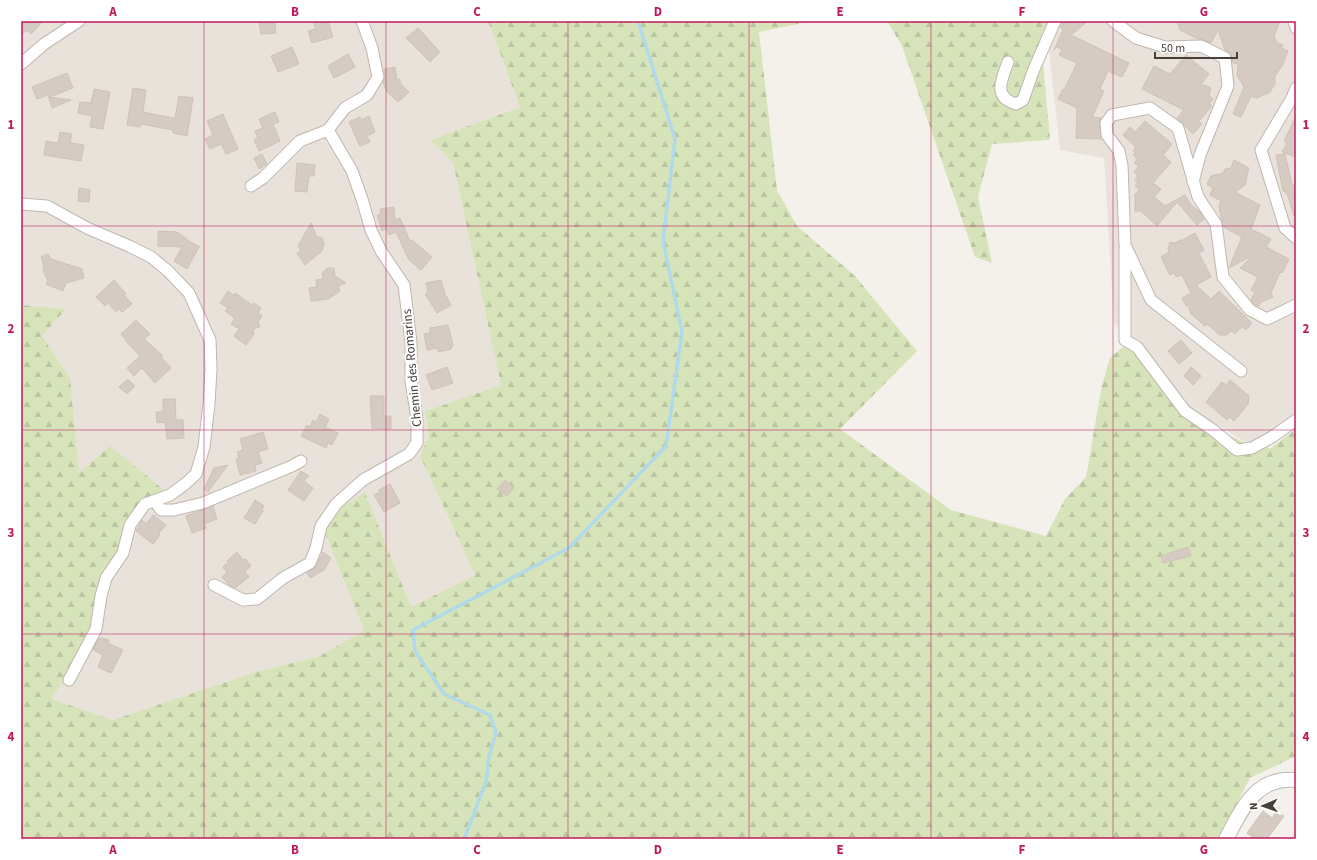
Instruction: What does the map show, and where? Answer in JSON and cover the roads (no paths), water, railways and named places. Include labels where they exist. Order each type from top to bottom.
[{"type":"street","points":[[21,64],[44,44],[79,21]]},
{"type":"street","points":[[251,186],[263,178],[300,141],[328,130],[345,108],[367,96],[378,77],[372,48],[362,21]]},
{"type":"street","points":[[1008,62],[1001,82],[1000,90],[1008,102],[1016,104],[1023,100],[1034,69],[1055,21]]},
{"type":"street","points":[[1113,21],[1136,38],[1165,47],[1201,46],[1224,58],[1228,86],[1200,155],[1193,183]]},
{"type":"street","points":[[1294,21],[1296,28]]},
{"type":"street","points":[[1296,88],[1292,98],[1262,150],[1285,228],[1296,238]]},
{"type":"street","points":[[1296,305],[1267,319],[1250,310],[1223,277],[1216,224],[1198,197],[1178,128],[1150,108],[1112,115],[1106,123],[1107,135],[1119,151],[1122,165],[1125,246],[1125,340],[1137,347],[1185,411],[1213,430],[1237,450],[1252,448],[1272,437],[1296,420]]},
{"type":"street","name":"Chemin des Romarins","points":[[214,585],[243,600],[257,598],[284,578],[310,563],[316,548],[320,526],[336,504],[363,480],[409,454],[417,443],[417,419],[412,381],[404,285],[381,251],[371,230],[352,171],[328,130]]},
{"type":"street","points":[[21,204],[47,206],[87,228],[151,257],[168,271],[189,293],[210,340],[211,376],[209,404],[204,447],[196,474],[170,495],[145,504],[130,525],[123,553],[106,578],[101,596],[96,629],[69,680]]},
{"type":"street","points":[[1125,246],[1151,300],[1241,371]]},
{"type":"street","points":[[155,501],[161,510],[174,510],[196,505],[251,484],[301,461]]},
{"type":"street","points":[[1226,839],[1246,803],[1259,789],[1271,782],[1288,779],[1296,780]]},
{"type":"waterway","points":[[464,839],[486,782],[489,756],[496,733],[490,715],[444,694],[415,651],[413,630],[569,548],[666,446],[682,332],[663,241],[675,139],[638,21]]}]
